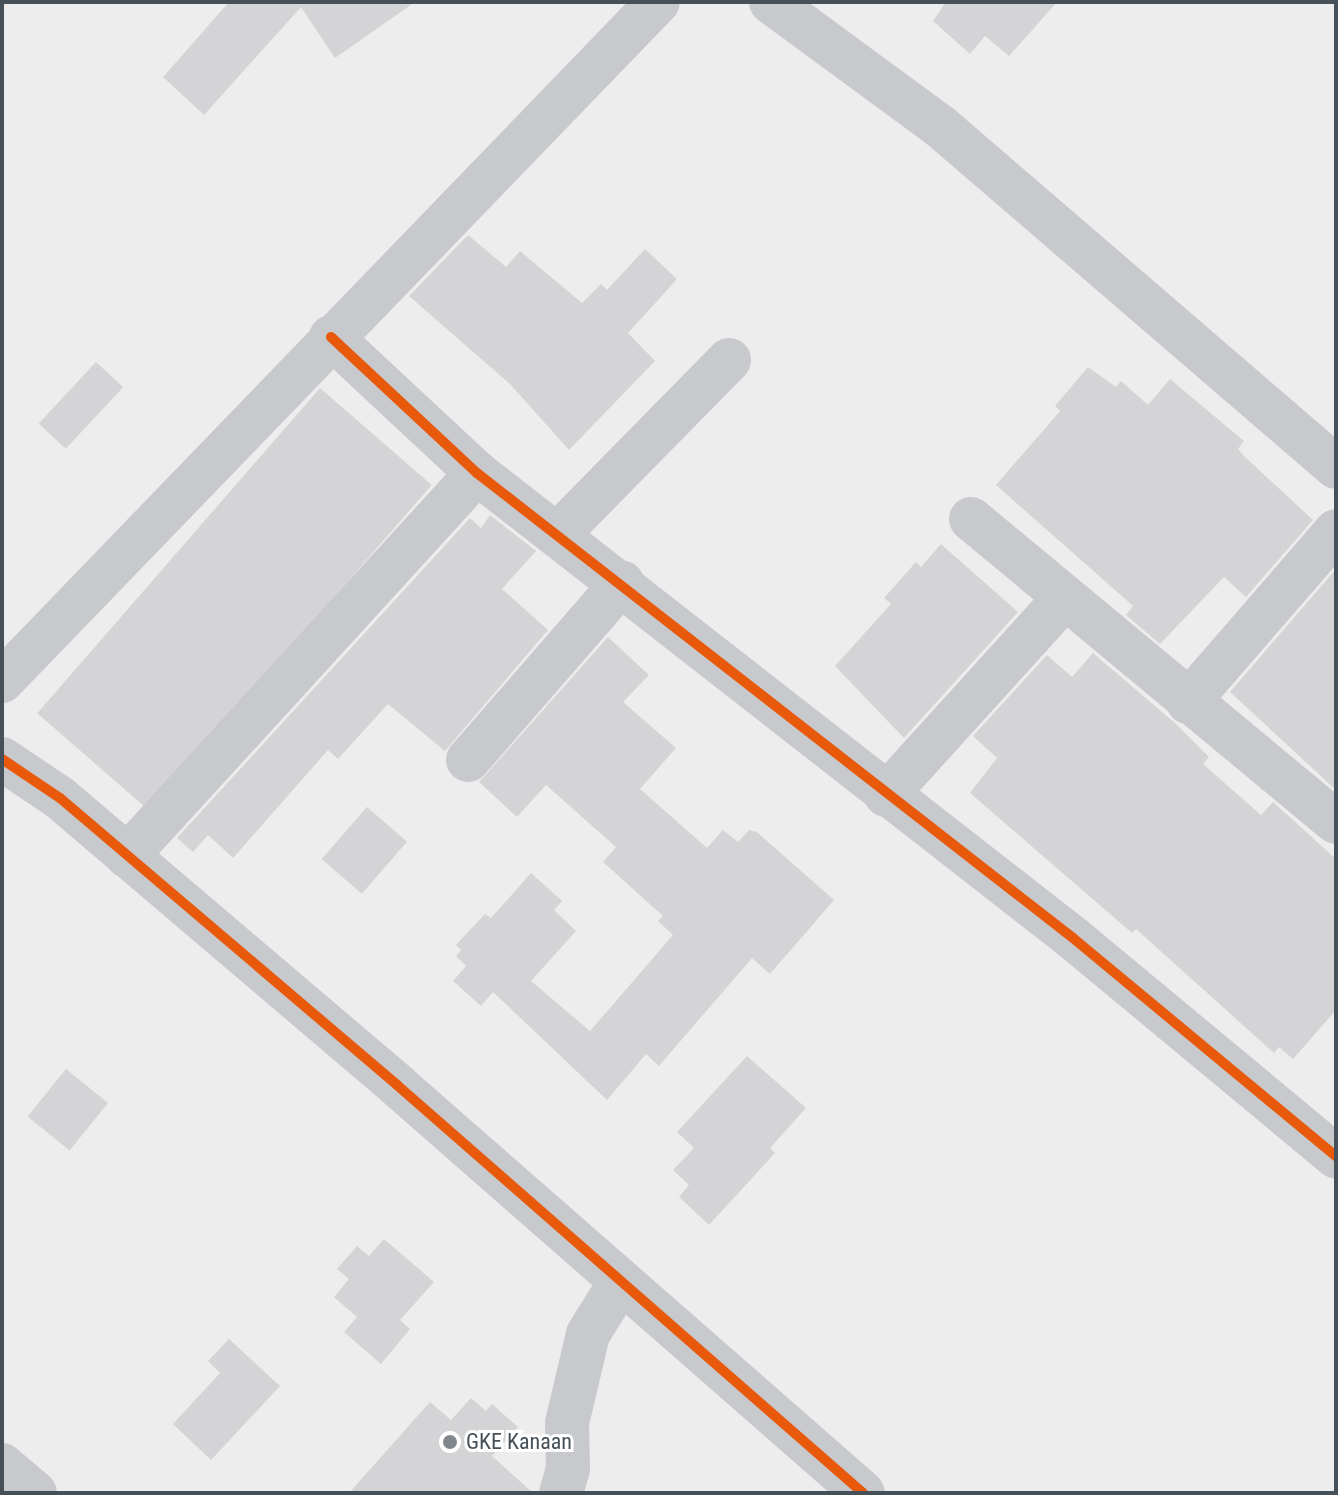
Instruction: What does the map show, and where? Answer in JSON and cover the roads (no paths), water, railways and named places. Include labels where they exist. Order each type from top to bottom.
[{"type":"street","points":[[2,681],[331,337],[658,2]]},
{"type":"street","points":[[771,2],[941,127],[1336,467]]},
{"type":"street","points":[[331,337],[477,473],[622,583],[886,795],[1073,938],[1336,1156]]},
{"type":"street","points":[[558,534],[729,360]]},
{"type":"street","points":[[127,856],[477,473]]},
{"type":"street","points":[[971,519],[1336,822]]},
{"type":"street","points":[[1188,702],[1336,531]]},
{"type":"street","points":[[468,760],[622,583]]},
{"type":"street","points":[[886,795],[1064,599]]},
{"type":"street","points":[[2,759],[60,798],[863,1493]]},
{"type":"street","points":[[561,1493],[568,1469],[567,1423],[588,1334],[621,1281]]},
{"type":"street","points":[[2,1465],[35,1493]]},
{"type":"place","name":"GKE Kanaan","points":[[450,1442]]}]
